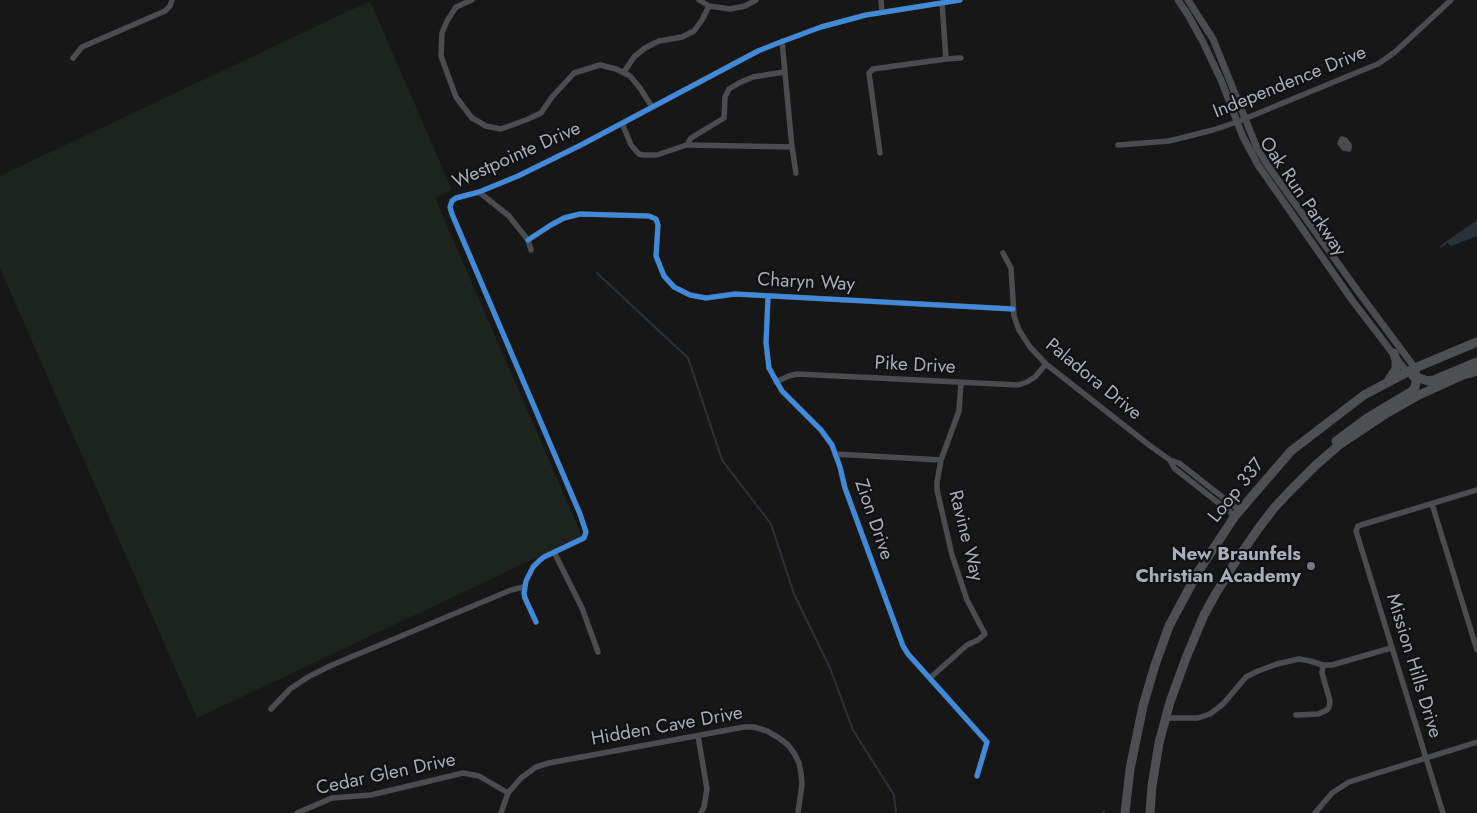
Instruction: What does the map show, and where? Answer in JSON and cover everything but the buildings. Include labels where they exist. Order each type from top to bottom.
[{"type":"main road","name":"Loop 337","points":[[1125,813],[1130,769],[1143,706],[1169,626],[1198,572],[1237,513],[1291,451],[1364,395],[1411,370],[1477,342]]},
{"type":"main road","points":[[1387,382],[1393,376],[1396,369],[1394,354]]},
{"type":"main road","points":[[1416,378],[1428,381],[1434,380],[1477,362]]},
{"type":"main road","points":[[1232,566],[1235,556],[1246,536],[1266,510],[1297,476],[1338,438],[1415,388],[1416,378],[1411,370]]},
{"type":"main road","points":[[1150,813],[1159,743],[1180,676],[1204,615],[1232,566],[1274,508],[1316,465],[1339,445],[1387,413],[1417,396],[1463,375],[1477,371]]},
{"type":"street","points":[[73,58],[82,47],[165,12],[172,0]]},
{"type":"street","points":[[472,0],[456,8],[447,21],[442,33],[441,56],[456,97],[472,118],[486,126],[500,128],[526,120],[540,113],[574,73],[600,65],[624,72],[636,82],[652,107]]},
{"type":"street","points":[[698,0],[709,6],[730,9],[745,6],[756,0]]},
{"type":"street","points":[[881,0],[882,12]]},
{"type":"street","name":"Westpointe Drive","points":[[524,588],[536,563],[584,538],[586,532],[450,210],[451,203],[454,199],[479,192],[518,176],[758,51],[782,41],[866,14],[882,12],[910,4],[942,3],[960,0]]},
{"type":"street","name":"Oak Run Parkway","points":[[1178,0],[1209,53],[1243,137],[1258,165],[1352,300],[1394,354],[1411,370]]},
{"type":"street","name":"Oak Run Parkway","points":[[1188,0],[1213,39],[1258,148],[1268,166],[1360,294],[1411,370]]},
{"type":"street","name":"Independence Drive","points":[[1118,145],[1169,141],[1201,134],[1237,122],[1378,64],[1395,52],[1451,0]]},
{"type":"street","points":[[942,3],[946,59]]},
{"type":"street","points":[[624,72],[634,57],[645,48],[659,41],[682,37],[694,31],[709,6]]},
{"type":"street","points":[[782,41],[796,173]]},
{"type":"street","points":[[880,153],[870,73],[874,68],[961,58]]},
{"type":"street","points":[[689,144],[692,138],[724,118],[725,96],[729,89],[739,82],[753,77],[784,72]]},
{"type":"street","points":[[622,123],[631,145],[639,154],[643,155],[656,155],[689,144],[691,146],[792,147]]},
{"type":"street","points":[[479,192],[508,216],[528,240],[531,250]]},
{"type":"street","name":"Charyn Way","points":[[528,240],[550,225],[564,218],[580,214],[649,216],[656,219],[658,225],[656,247],[658,261],[664,276],[674,287],[682,292],[698,297],[735,294],[1013,309]]},
{"type":"street","name":"Paladora Drive","points":[[1003,253],[1011,268],[1013,309],[1016,323],[1024,339],[1046,364],[1170,460],[1179,464],[1237,513]]},
{"type":"street","name":"Zion Drive","points":[[768,297],[767,362],[782,391],[821,430],[832,445],[845,488],[903,646],[987,742],[978,776]]},
{"type":"street","name":"Pike Drive","points":[[776,382],[797,374],[1018,385],[1035,377],[1046,364]]},
{"type":"street","name":"Ravine Way","points":[[930,678],[967,645],[985,634],[967,600],[952,555],[938,496],[937,482],[941,460],[959,411],[961,383]]},
{"type":"street","points":[[835,454],[941,460]]},
{"type":"street","points":[[1477,490],[1432,504],[1477,650]]},
{"type":"street","name":"Mission Hills Drive","points":[[1432,504],[1361,525],[1356,528],[1356,533],[1443,813]]},
{"type":"street","points":[[554,552],[582,608],[598,652]]},
{"type":"street","points":[[271,709],[290,689],[332,665],[511,590],[524,588],[525,598],[536,622]]},
{"type":"street","points":[[1166,718],[1186,719],[1204,716],[1223,704],[1251,674],[1277,664],[1299,659],[1323,665],[1340,664],[1391,648]]},
{"type":"street","points":[[1299,652],[1299,659]]},
{"type":"street","points":[[1296,715],[1318,714],[1329,707],[1330,701],[1322,673],[1323,665]]},
{"type":"street","name":"Hidden Cave Drive","points":[[501,813],[508,793],[529,771],[536,767],[744,727],[754,727],[780,738],[788,745],[799,763],[802,784],[798,813]]},
{"type":"street","points":[[698,736],[707,789],[701,813]]},
{"type":"street","points":[[1315,813],[1327,798],[1343,786],[1356,780],[1477,742]]},
{"type":"street","name":"Cedar Glen Drive","points":[[297,813],[332,798],[372,795],[463,773],[479,776],[508,793]]},
{"type":"shaded area","points":[[370,1],[452,190],[435,198],[582,536],[197,718],[0,268],[0,176]]},
{"type":"shaded area","points":[[1477,220],[1477,236],[1451,246],[1448,243],[1441,248],[1440,246]]},
{"type":"waterway","points":[[597,273],[688,358],[722,460],[771,524],[794,594],[830,668],[853,730],[894,795],[896,813]]},
{"type":"cycle path","points":[[536,622],[524,593],[526,581],[533,567],[544,557],[584,538],[586,532],[452,214],[450,207],[452,201],[518,176],[581,145],[758,51],[778,43],[821,27],[866,15],[960,0]]},
{"type":"cycle path","points":[[528,240],[564,218],[580,214],[649,216],[656,219],[658,225],[656,256],[664,276],[674,287],[690,295],[706,298],[735,294],[1013,309]]},
{"type":"cycle path","points":[[768,297],[766,343],[769,368],[782,391],[821,430],[832,445],[845,488],[903,646],[908,654],[987,742],[977,776]]},
{"type":"place","name":"New Braunfels Christian Academy","points":[[1311,566]]}]
